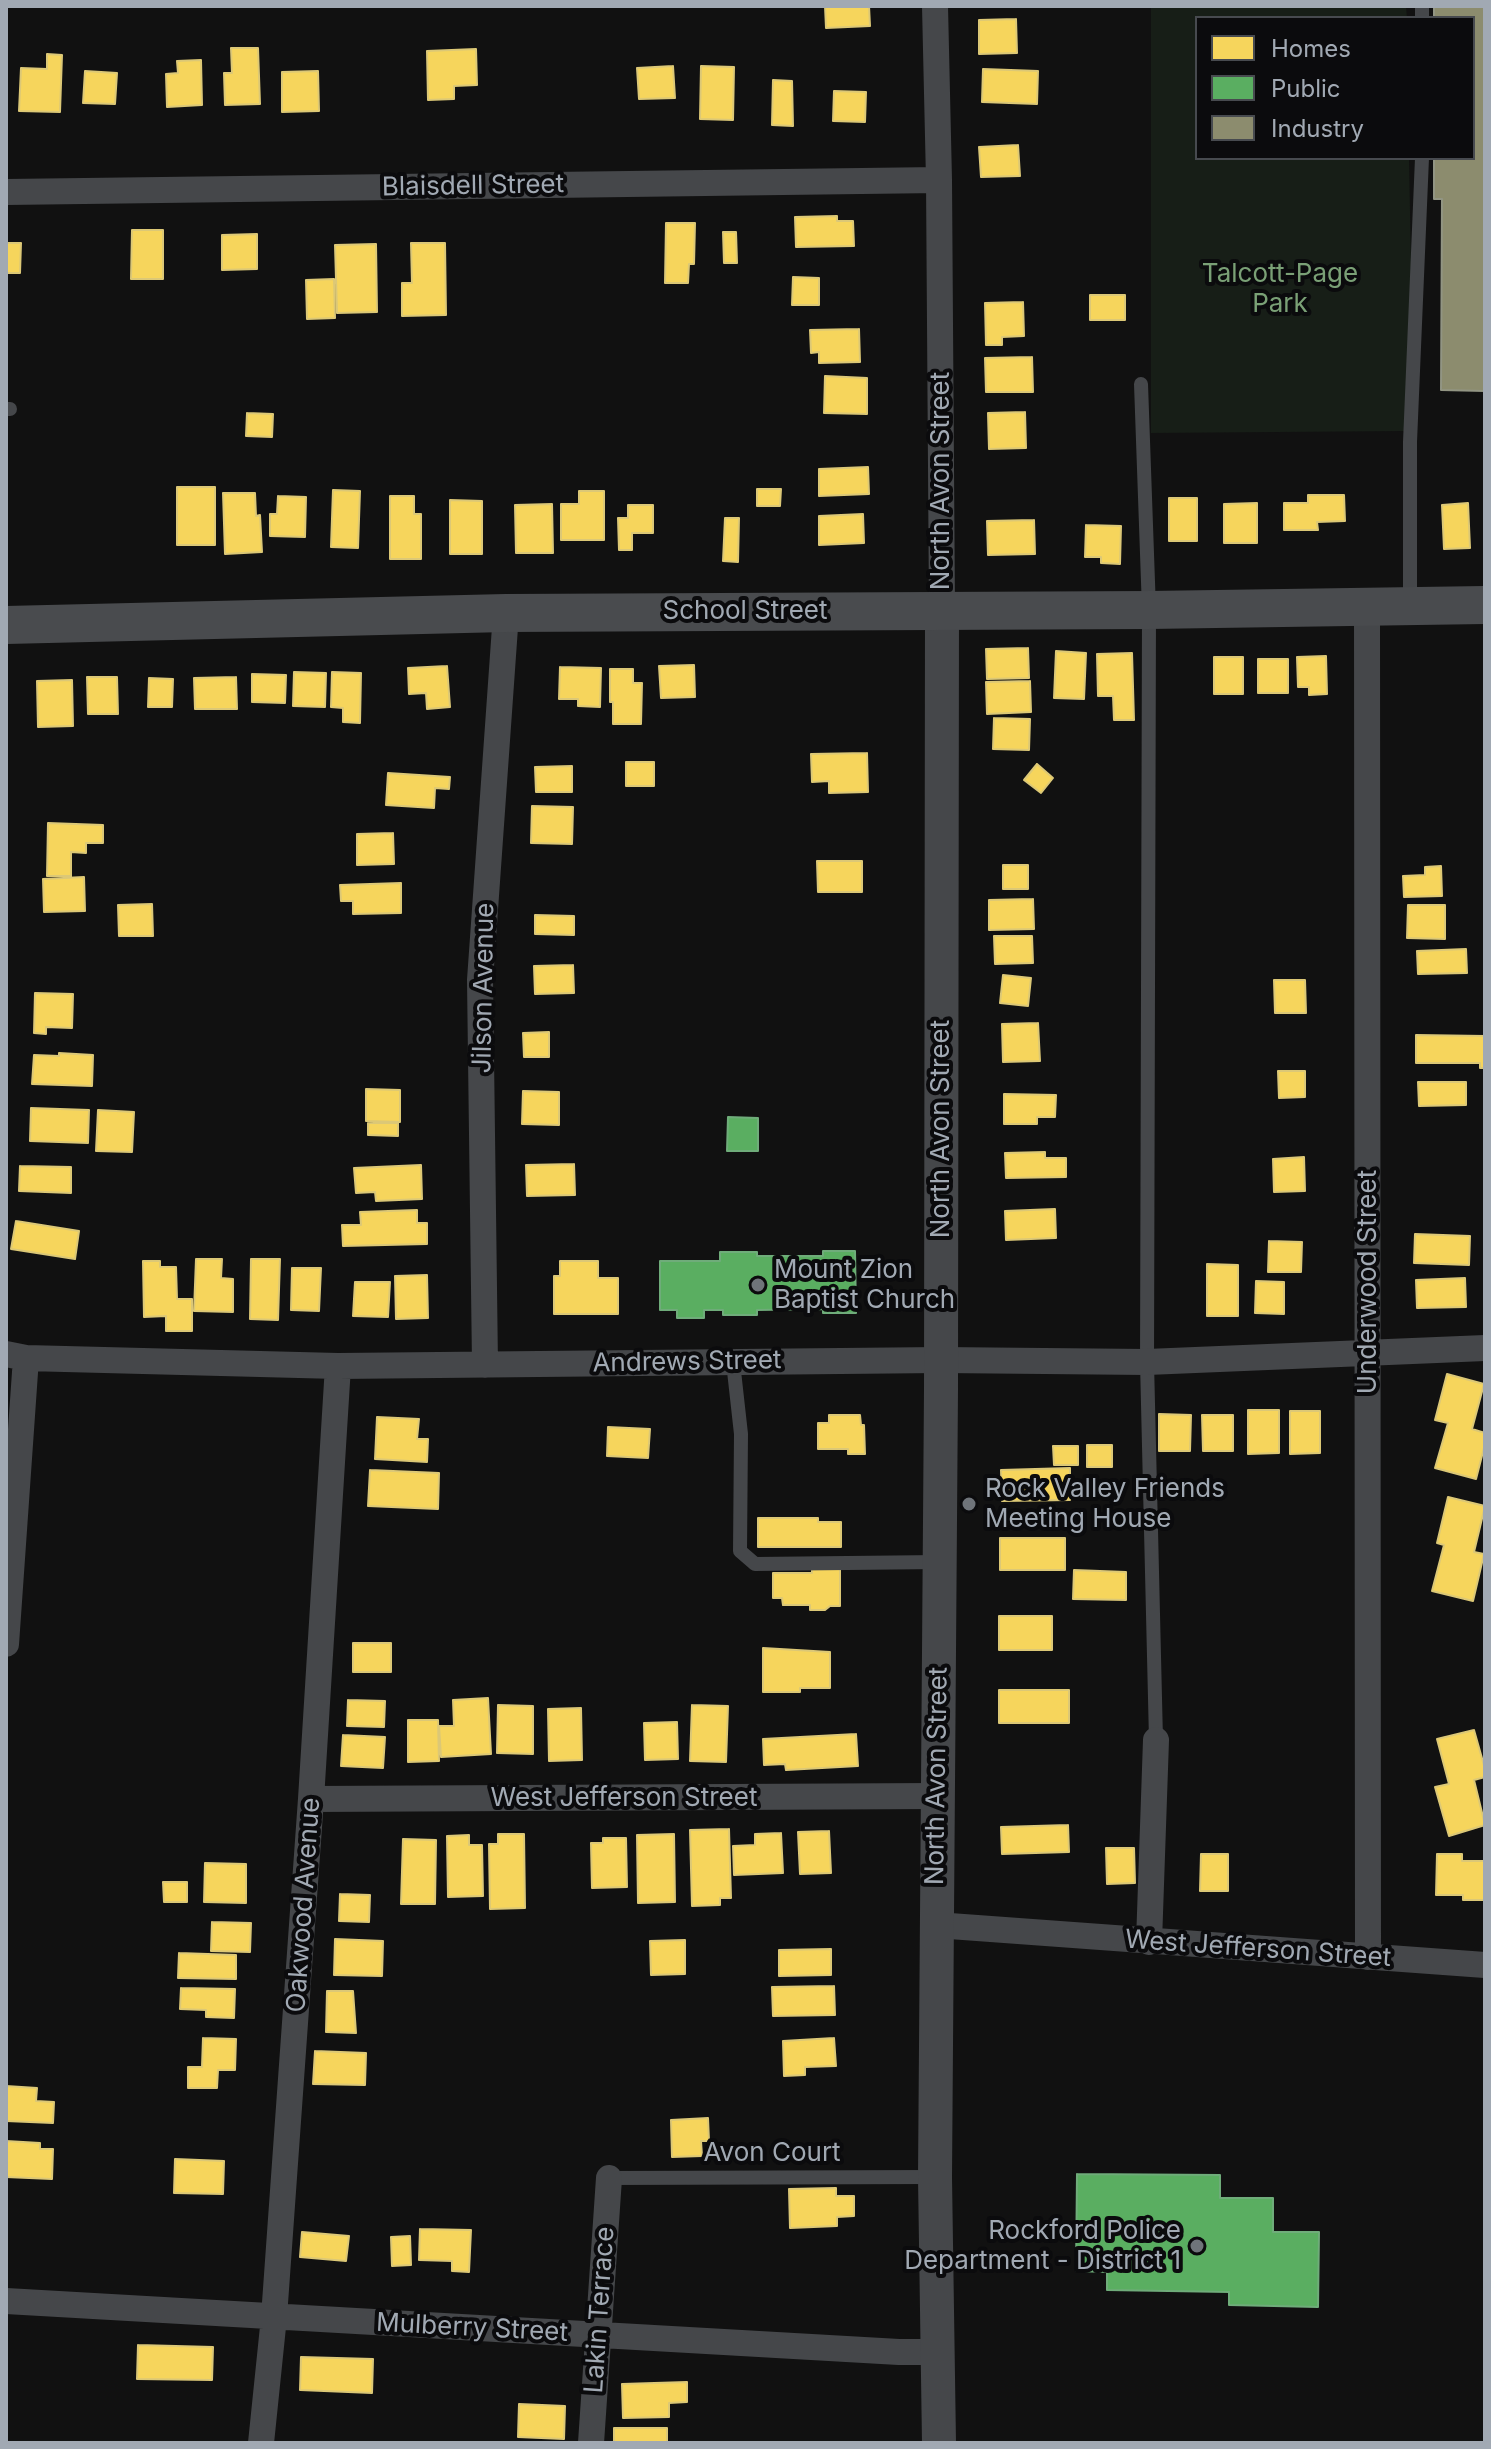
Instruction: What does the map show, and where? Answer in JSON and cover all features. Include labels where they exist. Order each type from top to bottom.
[{"type":"main road","name":"School Street","points":[[6,625],[506,613],[1485,605]]},
{"type":"street","name":"North Avon Street","points":[[935,6],[942,610],[935,2177],[939,2443]]},
{"type":"street","name":"Blaisdell Street","points":[[6,192],[939,180]]},
{"type":"street","name":"Underwood Street","points":[[1367,608],[1368,1957]]},
{"type":"street","name":"Jilson Avenue","points":[[485,1365],[480,980],[506,613]]},
{"type":"street","name":"Andrews Street","points":[[16,1356],[338,1366],[941,1360],[1147,1362],[1485,1348]]},
{"type":"street","points":[[6,1644],[16,1356]]},
{"type":"street","name":"Oakwood Avenue","points":[[261,2443],[274,2317],[338,1366]]},
{"type":"street","points":[[1149,1942],[1156,1740]]},
{"type":"street","name":"West Jefferson Street","points":[[311,1799],[937,1796]]},
{"type":"street","name":"West Jefferson Street","points":[[936,1925],[1485,1965]]},
{"type":"street","name":"Lakin Terrace","points":[[591,2443],[609,2178]]},
{"type":"street","name":"Mulberry Street","points":[[6,2301],[939,2352]]},
{"type":"lane","points":[[1410,607],[1410,442],[1422,160]]},
{"type":"lane","points":[[1141,384],[1149,610],[1147,1362],[1156,1740]]},
{"type":"lane","points":[[733,1362],[741,1434],[740,1551],[755,1564],[939,1562]]},
{"type":"lane","name":"Avon Court","points":[[609,2178],[935,2177]]},
{"type":"green space","name":"Talcott-Page Park","points":[[1151,6],[1406,6],[1407,16],[1195,16],[1195,160],[1409,160],[1408,431],[1151,433]]},
{"type":"building: Homes","points":[[825,6],[869,6],[870,26],[826,28]]},
{"type":"building: Homes","points":[[1016,19],[1017,53],[979,54],[979,20]]},
{"type":"building: Homes","points":[[231,48],[258,48],[260,104],[225,105],[224,73],[232,73]]},
{"type":"building: Homes","points":[[476,49],[477,85],[454,86],[454,99],[428,100],[427,51]]},
{"type":"building: Homes","points":[[47,54],[62,55],[60,112],[19,111],[21,68],[47,69]]},
{"type":"building: Homes","points":[[201,60],[202,105],[167,107],[166,74],[178,73],[177,61]]},
{"type":"building: Homes","points":[[673,66],[675,98],[639,99],[637,68]]},
{"type":"building: Homes","points":[[701,66],[734,67],[733,120],[700,119]]},
{"type":"building: Homes","points":[[983,69],[1038,71],[1037,104],[982,102]]},
{"type":"building: Homes","points":[[85,71],[117,73],[115,104],[83,103]]},
{"type":"building: Homes","points":[[318,71],[319,111],[282,112],[282,72]]},
{"type":"building: Homes","points":[[773,80],[792,81],[793,126],[772,125]]},
{"type":"building: Homes","points":[[834,91],[866,92],[865,122],[833,121]]},
{"type":"building: Homes","points":[[1018,145],[1020,176],[981,177],[979,147]]},
{"type":"building: Homes","points":[[837,216],[837,221],[853,221],[854,246],[796,247],[795,217]]},
{"type":"building: Homes","points":[[666,223],[695,223],[694,264],[689,264],[688,283],[665,283]]},
{"type":"building: Homes","points":[[132,230],[163,230],[163,279],[131,279]]},
{"type":"building: Homes","points":[[723,232],[736,232],[737,263],[724,263]]},
{"type":"building: Homes","points":[[257,234],[257,269],[222,270],[222,235]]},
{"type":"building: Homes","points":[[6,243],[21,243],[20,273],[6,273]]},
{"type":"building: Homes","points":[[411,243],[445,243],[446,315],[402,316],[402,283],[412,283]]},
{"type":"building: Homes","points":[[376,244],[377,312],[337,313],[335,245]]},
{"type":"building: Homes","points":[[793,277],[819,278],[819,305],[792,305]]},
{"type":"building: Homes","points":[[334,279],[335,318],[307,319],[306,280]]},
{"type":"building: Homes","points":[[1090,295],[1125,295],[1125,320],[1090,320]]},
{"type":"building: Homes","points":[[1023,302],[1024,336],[1002,337],[1002,345],[986,345],[985,303]]},
{"type":"building: Homes","points":[[859,329],[860,362],[819,363],[819,352],[811,353],[810,330]]},
{"type":"building: Homes","points":[[1032,357],[1033,392],[986,392],[985,358]]},
{"type":"building: Homes","points":[[825,376],[867,378],[867,414],[824,413]]},
{"type":"building: Homes","points":[[1025,412],[1026,448],[989,449],[988,413]]},
{"type":"building: Homes","points":[[247,413],[273,414],[272,437],[246,436]]},
{"type":"building: Homes","points":[[868,467],[869,494],[819,496],[819,469]]},
{"type":"building: Homes","points":[[177,487],[215,487],[215,545],[177,545]]},
{"type":"building: Homes","points":[[757,489],[781,489],[780,506],[757,506]]},
{"type":"building: Homes","points":[[333,490],[360,491],[358,548],[331,547]]},
{"type":"building: Homes","points":[[579,491],[604,491],[604,540],[561,540],[561,504],[579,504]]},
{"type":"building: Homes","points":[[223,493],[255,493],[262,552],[225,554]]},
{"type":"building: Homes","points":[[1308,495],[1344,495],[1345,521],[1317,522],[1318,530],[1284,530],[1284,503],[1308,503]]},
{"type":"building: Homes","points":[[278,496],[306,497],[305,537],[270,536],[270,514],[277,514]]},
{"type":"building: Homes","points":[[390,496],[414,496],[414,514],[421,514],[421,559],[390,559]]},
{"type":"building: Homes","points":[[1169,498],[1197,498],[1197,541],[1169,541]]},
{"type":"building: Homes","points":[[450,500],[482,501],[482,554],[450,554]]},
{"type":"building: Homes","points":[[1257,503],[1257,543],[1224,543],[1224,504]]},
{"type":"building: Homes","points":[[1468,503],[1470,548],[1444,549],[1442,505]]},
{"type":"building: Homes","points":[[552,504],[553,553],[516,553],[515,505]]},
{"type":"building: Homes","points":[[628,505],[653,505],[653,533],[632,533],[632,550],[619,550],[618,518],[628,518]]},
{"type":"building: Homes","points":[[863,514],[864,543],[819,545],[819,516]]},
{"type":"building: Homes","points":[[725,518],[739,518],[738,562],[723,561]]},
{"type":"building: Homes","points":[[1034,520],[1035,554],[988,555],[987,521]]},
{"type":"building: Homes","points":[[1086,525],[1121,526],[1120,564],[1101,563],[1101,557],[1085,557]]},
{"type":"building: Homes","points":[[1028,648],[1029,678],[987,679],[986,649]]},
{"type":"building: Homes","points":[[1056,651],[1086,653],[1084,699],[1054,698]]},
{"type":"building: Homes","points":[[1132,653],[1134,720],[1114,720],[1113,696],[1098,696],[1097,654]]},
{"type":"building: Homes","points":[[1326,656],[1327,694],[1309,695],[1309,687],[1298,687],[1297,657]]},
{"type":"building: Homes","points":[[1214,657],[1243,657],[1243,694],[1214,694]]},
{"type":"building: Homes","points":[[1258,659],[1288,659],[1288,693],[1258,693]]},
{"type":"building: Homes","points":[[694,665],[695,697],[661,698],[659,666]]},
{"type":"building: Homes","points":[[447,666],[450,707],[427,709],[426,693],[409,694],[408,668]]},
{"type":"building: Homes","points":[[560,667],[601,668],[600,707],[578,706],[578,699],[559,699]]},
{"type":"building: Homes","points":[[610,669],[633,669],[633,683],[642,683],[641,724],[613,724]]},
{"type":"building: Homes","points":[[294,672],[326,673],[325,707],[293,706]]},
{"type":"building: Homes","points":[[332,672],[361,673],[360,723],[343,722],[343,708],[331,707]]},
{"type":"building: Homes","points":[[252,674],[286,675],[285,703],[252,702]]},
{"type":"building: Homes","points":[[87,677],[117,677],[118,714],[88,714]]},
{"type":"building: Homes","points":[[236,677],[237,709],[195,709],[194,678]]},
{"type":"building: Homes","points":[[149,678],[173,679],[172,707],[148,707]]},
{"type":"building: Homes","points":[[72,680],[73,726],[38,727],[37,681]]},
{"type":"building: Homes","points":[[1030,681],[1031,712],[987,714],[986,682]]},
{"type":"building: Homes","points":[[994,718],[1030,719],[1029,750],[993,749]]},
{"type":"building: Homes","points":[[867,753],[868,792],[829,793],[829,781],[812,782],[811,754]]},
{"type":"building: Homes","points":[[626,762],[654,762],[654,786],[626,786]]},
{"type":"building: Homes","points":[[1037,764],[1053,778],[1041,793],[1024,780]]},
{"type":"building: Homes","points":[[572,766],[572,792],[536,792],[535,767]]},
{"type":"building: Homes","points":[[388,773],[450,777],[449,789],[435,788],[434,808],[386,805]]},
{"type":"building: Homes","points":[[532,806],[573,807],[572,844],[531,843]]},
{"type":"building: Homes","points":[[48,823],[103,825],[103,843],[86,843],[86,853],[71,852],[71,876],[47,876]]},
{"type":"building: Homes","points":[[393,833],[394,864],[357,865],[357,834]]},
{"type":"building: Homes","points":[[817,861],[862,861],[862,892],[818,892]]},
{"type":"building: Homes","points":[[1003,865],[1028,865],[1028,889],[1003,889]]},
{"type":"building: Homes","points":[[1441,866],[1442,896],[1404,897],[1403,876],[1425,875],[1425,867]]},
{"type":"building: Homes","points":[[84,877],[85,911],[44,912],[43,879]]},
{"type":"building: Homes","points":[[401,883],[401,913],[353,914],[353,901],[341,901],[340,885]]},
{"type":"building: Homes","points":[[1033,899],[1034,929],[989,930],[989,900]]},
{"type":"building: Homes","points":[[152,904],[153,936],[119,936],[118,905]]},
{"type":"building: Homes","points":[[1408,905],[1445,905],[1445,939],[1407,938]]},
{"type":"building: Homes","points":[[535,915],[574,916],[574,935],[535,934]]},
{"type":"building: Homes","points":[[994,936],[1032,936],[1033,963],[995,964]]},
{"type":"building: Homes","points":[[1466,949],[1467,973],[1418,974],[1417,951]]},
{"type":"building: Homes","points":[[573,965],[574,993],[535,994],[534,966]]},
{"type":"building: Homes","points":[[1003,975],[1031,978],[1028,1006],[1000,1003]]},
{"type":"building: Homes","points":[[1274,980],[1305,980],[1306,1013],[1275,1013]]},
{"type":"building: Homes","points":[[35,993],[73,994],[72,1028],[46,1027],[46,1034],[34,1033]]},
{"type":"building: Homes","points":[[1038,1023],[1040,1061],[1003,1062],[1002,1024]]},
{"type":"building: Homes","points":[[549,1032],[549,1057],[524,1057],[523,1033]]},
{"type":"building: Homes","points":[[1416,1035],[1485,1036],[1485,1068],[1480,1068],[1480,1063],[1416,1063]]},
{"type":"building: Homes","points":[[59,1053],[93,1055],[92,1086],[32,1084],[34,1055],[59,1056]]},
{"type":"building: Homes","points":[[1278,1071],[1305,1071],[1305,1097],[1279,1098]]},
{"type":"building: Homes","points":[[1418,1082],[1466,1082],[1466,1105],[1419,1106]]},
{"type":"building: Homes","points":[[366,1089],[400,1090],[400,1122],[366,1121]]},
{"type":"building: Homes","points":[[523,1091],[559,1092],[559,1125],[522,1124]]},
{"type":"building: Homes","points":[[1004,1094],[1056,1095],[1055,1117],[1037,1117],[1037,1124],[1004,1124]]},
{"type":"building: Homes","points":[[31,1108],[89,1110],[88,1143],[30,1141]]},
{"type":"building: Homes","points":[[98,1110],[134,1112],[132,1152],[96,1151]]},
{"type":"building: Homes","points":[[368,1123],[398,1123],[398,1136],[368,1135]]},
{"type":"building: Homes","points":[[1045,1152],[1045,1158],[1066,1158],[1066,1177],[1006,1178],[1005,1153]]},
{"type":"building: Homes","points":[[1304,1157],[1305,1191],[1274,1192],[1273,1159]]},
{"type":"building: Homes","points":[[574,1164],[575,1195],[527,1196],[526,1165]]},
{"type":"building: Homes","points":[[421,1165],[422,1199],[376,1201],[375,1192],[356,1193],[354,1168]]},
{"type":"building: Homes","points":[[20,1166],[71,1167],[71,1193],[19,1191]]},
{"type":"building: Homes","points":[[1055,1209],[1056,1238],[1006,1240],[1005,1211]]},
{"type":"building: Homes","points":[[417,1210],[417,1223],[427,1223],[427,1244],[343,1246],[342,1225],[361,1225],[360,1212]]},
{"type":"building: Homes","points":[[16,1221],[79,1231],[75,1259],[11,1249]]},
{"type":"building: Homes","points":[[1415,1234],[1470,1236],[1469,1265],[1414,1263]]},
{"type":"building: Homes","points":[[1269,1241],[1302,1242],[1301,1272],[1268,1272]]},
{"type":"building: Homes","points":[[196,1259],[222,1259],[221,1278],[233,1279],[233,1312],[194,1311]]},
{"type":"building: Homes","points":[[251,1259],[280,1259],[278,1320],[250,1319]]},
{"type":"building: Homes","points":[[143,1261],[160,1261],[160,1267],[176,1267],[177,1299],[192,1299],[192,1331],[166,1331],[166,1316],[144,1317]]},
{"type":"building: Homes","points":[[560,1261],[598,1261],[598,1278],[618,1278],[618,1314],[554,1314],[554,1276],[560,1276]]},
{"type":"building: Homes","points":[[1207,1264],[1238,1265],[1238,1316],[1207,1316]]},
{"type":"building: Homes","points":[[292,1268],[321,1268],[319,1311],[291,1310]]},
{"type":"building: Homes","points":[[427,1275],[428,1318],[396,1319],[395,1276]]},
{"type":"building: Homes","points":[[1465,1278],[1466,1307],[1417,1308],[1416,1280]]},
{"type":"building: Homes","points":[[1256,1281],[1284,1282],[1284,1314],[1255,1313]]},
{"type":"building: Homes","points":[[355,1282],[390,1282],[388,1317],[353,1316]]},
{"type":"building: Homes","points":[[1447,1374],[1484,1384],[1472,1429],[1485,1433],[1476,1479],[1435,1468],[1448,1423],[1435,1420]]},
{"type":"building: Homes","points":[[1248,1410],[1279,1410],[1279,1453],[1248,1454]]},
{"type":"building: Homes","points":[[1290,1411],[1320,1411],[1320,1453],[1290,1454]]},
{"type":"building: Homes","points":[[1159,1414],[1191,1415],[1190,1451],[1159,1451]]},
{"type":"building: Homes","points":[[829,1415],[860,1415],[861,1425],[864,1425],[865,1454],[848,1454],[848,1449],[818,1449],[818,1423],[829,1423]]},
{"type":"building: Homes","points":[[1202,1415],[1233,1415],[1233,1451],[1203,1451]]},
{"type":"building: Homes","points":[[377,1417],[419,1419],[417,1439],[428,1439],[427,1462],[375,1459]]},
{"type":"building: Homes","points":[[608,1427],[650,1429],[648,1458],[607,1456]]},
{"type":"building: Homes","points":[[1087,1445],[1112,1445],[1112,1467],[1087,1467]]},
{"type":"building: Homes","points":[[1053,1446],[1078,1446],[1078,1465],[1054,1465]]},
{"type":"building: Homes","points":[[1070,1468],[1070,1500],[1002,1501],[1001,1470]]},
{"type":"building: Homes","points":[[370,1470],[439,1473],[438,1509],[368,1506]]},
{"type":"building: Homes","points":[[1448,1497],[1485,1506],[1474,1552],[1484,1554],[1473,1601],[1432,1591],[1444,1545],[1437,1543]]},
{"type":"building: Homes","points":[[758,1518],[818,1518],[818,1522],[841,1522],[841,1547],[758,1547]]},
{"type":"building: Homes","points":[[1000,1538],[1065,1538],[1065,1570],[1000,1570]]},
{"type":"building: Homes","points":[[812,1568],[840,1568],[840,1606],[810,1610],[810,1605],[783,1605],[782,1598],[773,1598],[773,1573],[812,1573]]},
{"type":"building: Homes","points":[[1074,1570],[1126,1572],[1126,1600],[1073,1599]]},
{"type":"building: Homes","points":[[999,1616],[1052,1616],[1052,1650],[999,1650]]},
{"type":"building: Homes","points":[[353,1643],[391,1643],[391,1672],[353,1672]]},
{"type":"building: Homes","points":[[763,1648],[830,1652],[830,1688],[763,1692]]},
{"type":"building: Homes","points":[[999,1690],[1069,1690],[1069,1723],[999,1723]]},
{"type":"building: Homes","points":[[488,1698],[491,1754],[441,1757],[439,1726],[454,1726],[453,1700]]},
{"type":"building: Homes","points":[[348,1700],[385,1701],[384,1727],[347,1726]]},
{"type":"building: Homes","points":[[498,1705],[533,1706],[533,1754],[497,1753]]},
{"type":"building: Homes","points":[[692,1705],[728,1706],[726,1762],[690,1761]]},
{"type":"building: Homes","points":[[581,1708],[582,1760],[549,1761],[548,1709]]},
{"type":"building: Homes","points":[[408,1720],[438,1720],[439,1761],[408,1762]]},
{"type":"building: Homes","points":[[677,1722],[678,1759],[645,1760],[644,1723]]},
{"type":"building: Homes","points":[[1474,1730],[1485,1769],[1485,1777],[1474,1780],[1485,1825],[1449,1836],[1435,1787],[1449,1784],[1437,1739]]},
{"type":"building: Homes","points":[[856,1734],[858,1766],[786,1770],[785,1764],[764,1765],[763,1739]]},
{"type":"building: Homes","points":[[343,1735],[385,1737],[383,1768],[341,1766]]},
{"type":"building: Homes","points":[[1068,1825],[1069,1852],[1002,1854],[1001,1827]]},
{"type":"building: Homes","points":[[729,1829],[731,1898],[720,1898],[720,1905],[692,1906],[690,1830]]},
{"type":"building: Homes","points":[[829,1831],[831,1873],[800,1874],[798,1832]]},
{"type":"building: Homes","points":[[781,1833],[783,1873],[734,1875],[733,1846],[755,1845],[755,1834]]},
{"type":"building: Homes","points":[[498,1834],[524,1834],[525,1908],[490,1909],[489,1844],[498,1844]]},
{"type":"building: Homes","points":[[674,1834],[675,1902],[638,1903],[637,1835]]},
{"type":"building: Homes","points":[[469,1835],[469,1845],[482,1845],[483,1896],[448,1897],[447,1836]]},
{"type":"building: Homes","points":[[603,1838],[626,1838],[627,1887],[592,1888],[591,1843],[603,1843]]},
{"type":"building: Homes","points":[[403,1839],[436,1840],[435,1904],[401,1904]]},
{"type":"building: Homes","points":[[1106,1848],[1134,1848],[1135,1883],[1107,1884]]},
{"type":"building: Homes","points":[[1201,1854],[1228,1854],[1228,1891],[1200,1891]]},
{"type":"building: Homes","points":[[1437,1854],[1462,1854],[1462,1861],[1485,1861],[1485,1900],[1463,1900],[1463,1895],[1436,1895]]},
{"type":"building: Homes","points":[[205,1863],[246,1864],[246,1903],[204,1902]]},
{"type":"building: Homes","points":[[163,1882],[187,1882],[187,1902],[164,1902]]},
{"type":"building: Homes","points":[[340,1894],[370,1895],[369,1922],[339,1921]]},
{"type":"building: Homes","points":[[212,1922],[251,1923],[250,1952],[211,1951]]},
{"type":"building: Homes","points":[[335,1939],[383,1941],[382,1976],[334,1975]]},
{"type":"building: Homes","points":[[685,1940],[685,1974],[651,1975],[650,1941]]},
{"type":"building: Homes","points":[[831,1949],[831,1975],[779,1976],[779,1950]]},
{"type":"building: Homes","points":[[179,1953],[236,1955],[236,1979],[178,1978]]},
{"type":"building: Homes","points":[[834,1986],[835,2015],[773,2016],[772,1987]]},
{"type":"building: Homes","points":[[181,1988],[235,1989],[234,2018],[206,2017],[206,2010],[180,2009]]},
{"type":"building: Homes","points":[[327,1991],[353,1991],[356,2033],[326,2032]]},
{"type":"building: Homes","points":[[203,2038],[236,2039],[235,2070],[218,2070],[217,2088],[188,2088],[188,2067],[202,2067]]},
{"type":"building: Homes","points":[[834,2038],[836,2066],[805,2067],[805,2075],[784,2076],[783,2041]]},
{"type":"building: Homes","points":[[315,2051],[366,2053],[365,2085],[313,2084]]},
{"type":"building: Homes","points":[[6,2086],[37,2088],[36,2101],[54,2102],[53,2123],[6,2121]]},
{"type":"building: Homes","points":[[708,2118],[709,2141],[701,2141],[702,2156],[672,2157],[671,2120]]},
{"type":"building: Homes","points":[[6,2141],[40,2143],[40,2149],[53,2149],[52,2179],[6,2177]]},
{"type":"building: Homes","points":[[175,2159],[224,2161],[223,2194],[174,2193]]},
{"type":"building: Homes","points":[[836,2188],[836,2196],[854,2196],[854,2216],[837,2217],[837,2226],[790,2228],[789,2189]]},
{"type":"building: Homes","points":[[420,2229],[471,2230],[469,2272],[452,2271],[452,2261],[419,2260]]},
{"type":"building: Homes","points":[[302,2232],[349,2236],[346,2261],[300,2257]]},
{"type":"building: Homes","points":[[410,2236],[411,2265],[392,2266],[391,2237]]},
{"type":"building: Homes","points":[[138,2345],[213,2347],[212,2380],[137,2379]]},
{"type":"building: Homes","points":[[301,2357],[373,2359],[372,2393],[300,2390]]},
{"type":"building: Homes","points":[[687,2382],[687,2402],[669,2403],[669,2417],[623,2418],[622,2384]]},
{"type":"building: Homes","points":[[519,2404],[565,2406],[564,2439],[518,2437]]},
{"type":"building: Homes","points":[[614,2428],[667,2428],[667,2443],[614,2443]]},
{"type":"building: Public","points":[[728,1117],[758,1118],[758,1151],[727,1151]]},
{"type":"building: Public","name":"Mount Zion Baptist Church","points":[[823,1251],[855,1251],[856,1313],[823,1313],[823,1309],[757,1310],[757,1315],[723,1315],[723,1310],[704,1310],[704,1318],[677,1318],[677,1310],[660,1310],[660,1261],[720,1261],[720,1252],[757,1252],[757,1256],[823,1256]]},
{"type":"building: Public","name":"Rockford Police Department - District 1","points":[[1077,2174],[1220,2175],[1220,2198],[1273,2198],[1273,2232],[1319,2232],[1318,2307],[1229,2305],[1229,2292],[1107,2290],[1107,2272],[1076,2271]]},
{"type":"building: Industry","points":[[1434,6],[1485,6],[1485,391],[1441,390],[1442,199],[1434,199],[1434,160],[1475,160],[1475,16],[1434,16]]},
{"type":"place","name":"Mount Zion Baptist Church","points":[[758,1285]]},
{"type":"place","name":"Rock Valley Friends Meeting House","points":[[969,1504]]},
{"type":"place","name":"Rockford Police Department - District 1","points":[[1197,2246]]}]
